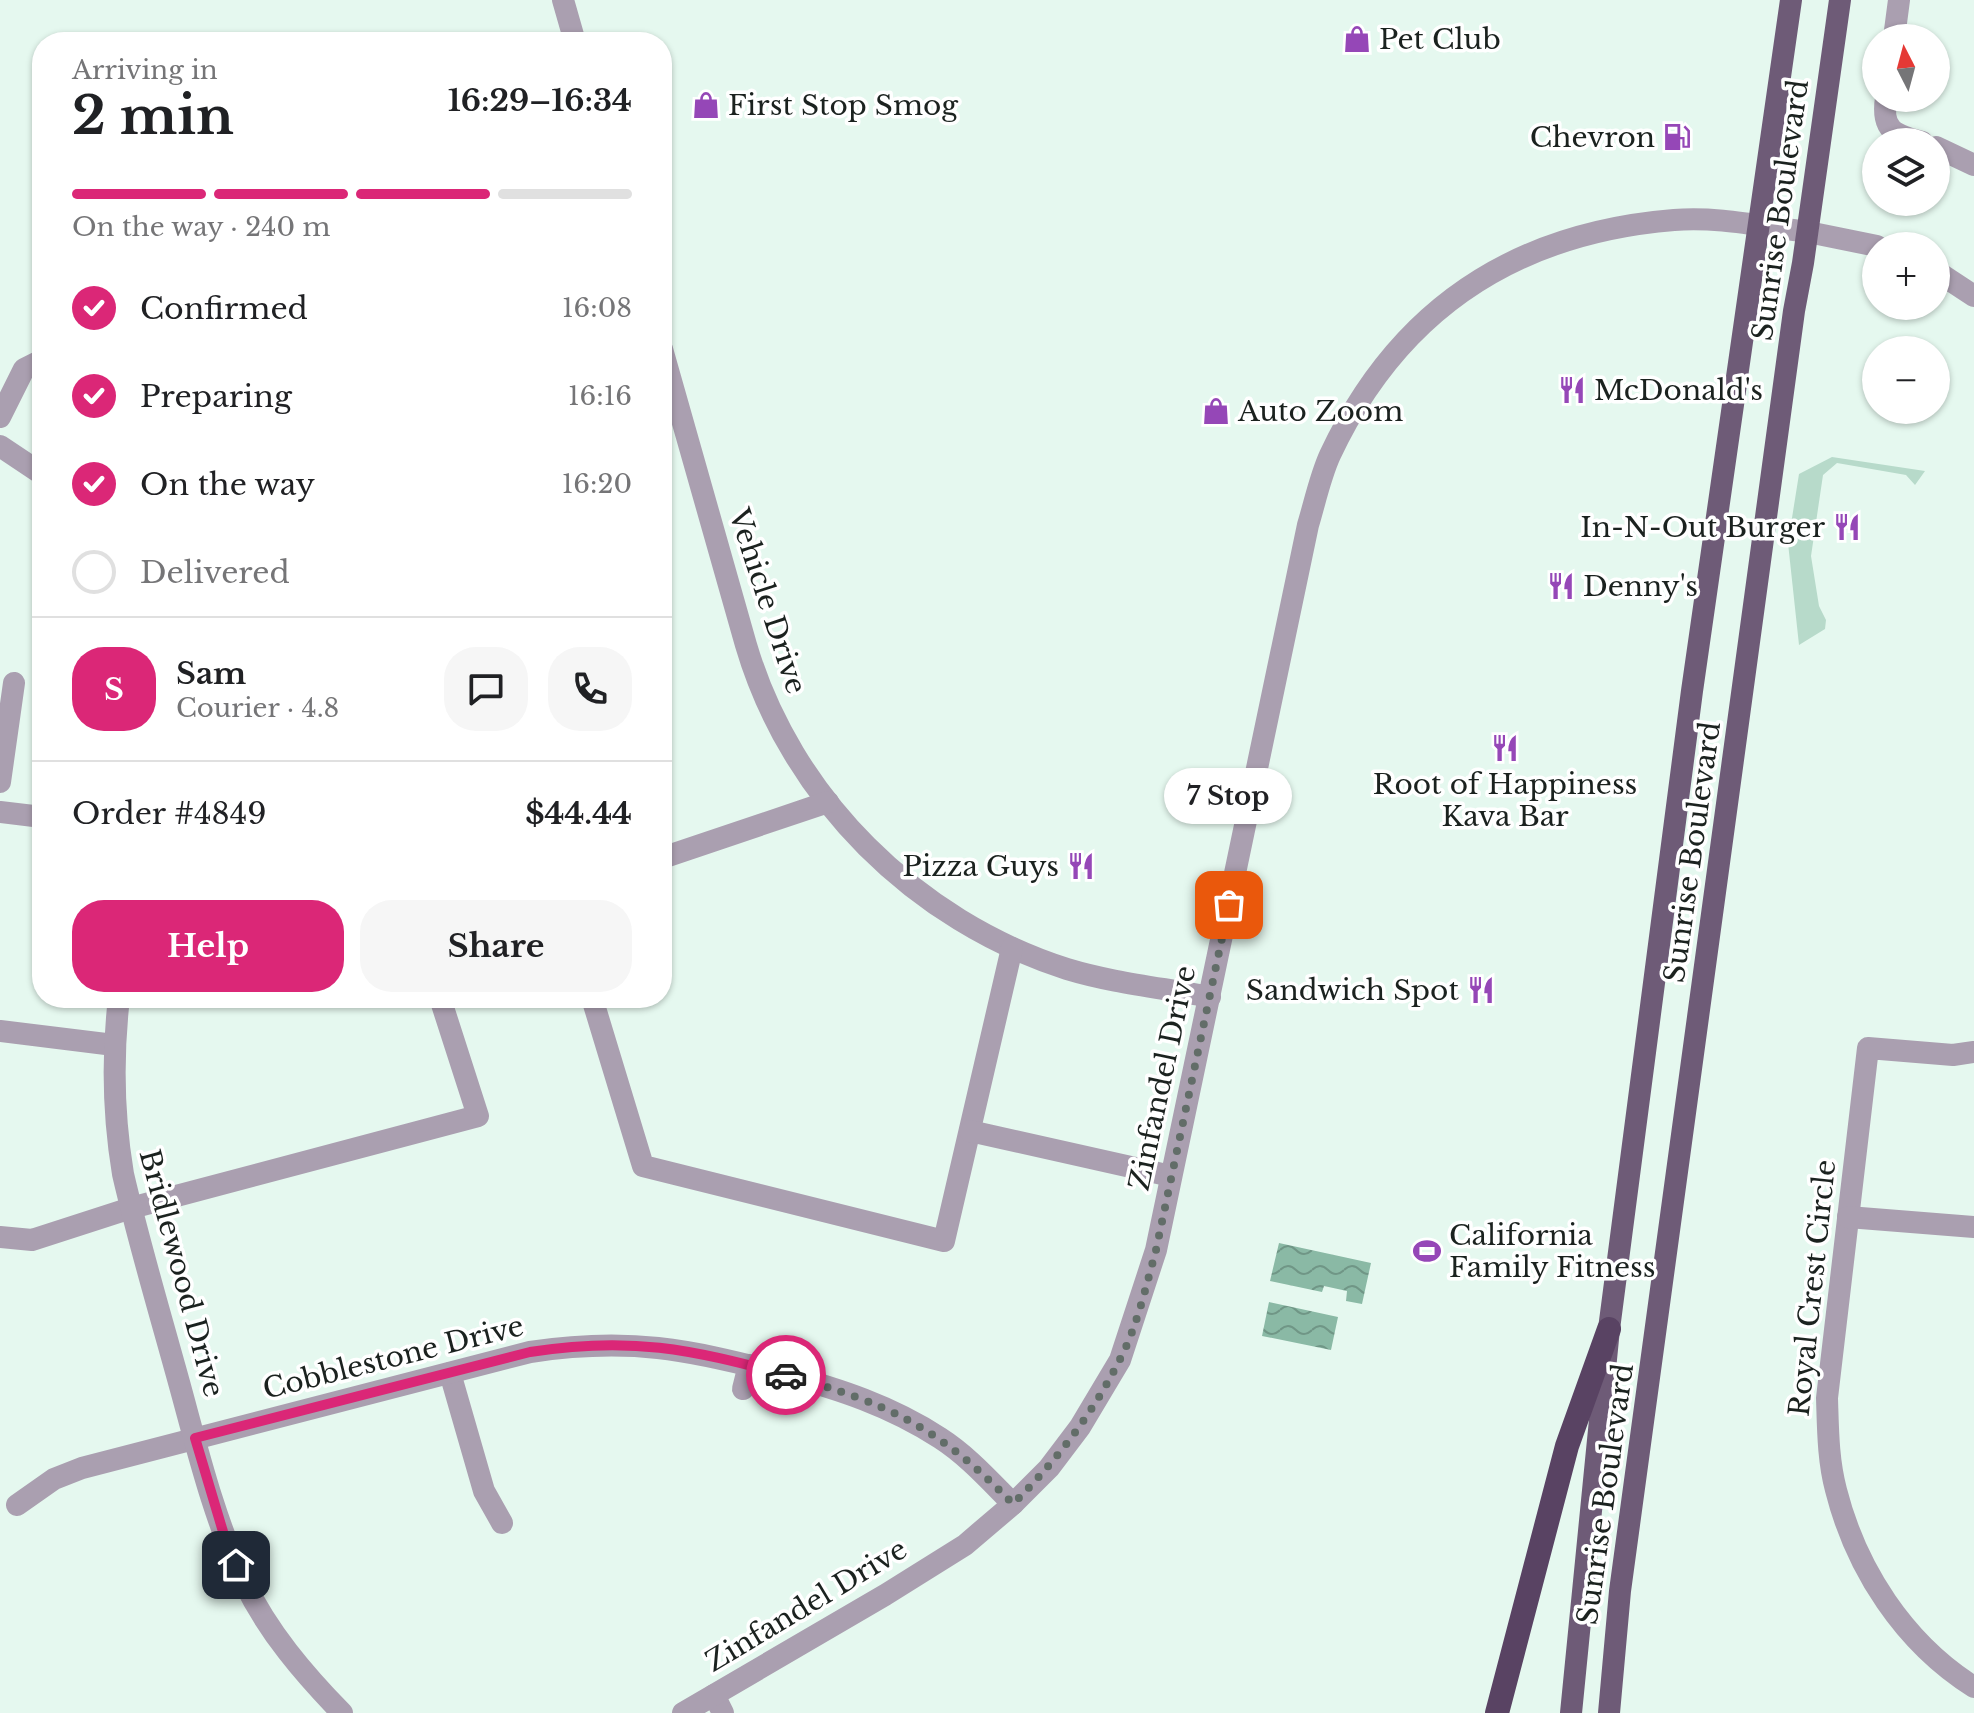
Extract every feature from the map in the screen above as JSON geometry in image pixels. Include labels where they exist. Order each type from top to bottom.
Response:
[{"type":"highway","points":[[1497,1713],[1567,1446],[1609,1329]]},
{"type":"main road","name":"Sunrise Boulevard","points":[[1571,1713],[1609,1329],[1692,691],[1791,0]]},
{"type":"main road","name":"Sunrise Boulevard","points":[[1609,1713],[1620,1591],[1794,311],[1840,0]]},
{"type":"street","points":[[563,0],[572,32]]},
{"type":"street","points":[[1896,24],[1899,0]]},
{"type":"street","points":[[1950,154],[1974,165]]},
{"type":"street","name":"Zinfandel Drive","points":[[683,1713],[718,1704],[965,1545],[1049,1468],[1080,1427],[1120,1360],[1152,1264],[1308,525],[1329,458],[1350,417],[1405,340],[1435,310],[1504,265],[1571,238],[1676,219],[1808,232],[1862,243]]},
{"type":"street","points":[[1950,280],[1974,296]]},
{"type":"street","points":[[0,417],[24,369],[32,365]]},
{"type":"street","name":"Vehicle Drive","points":[[672,384],[749,657],[761,688],[802,768],[869,849],[946,912],[1012,948],[1099,977],[1210,997]]},
{"type":"street","points":[[0,446],[32,467]]},
{"type":"street","points":[[0,782],[14,683]]},
{"type":"street","points":[[672,855],[828,802]]},
{"type":"street","points":[[0,812],[32,816]]},
{"type":"street","points":[[595,1008],[643,1166],[944,1241],[1012,948]]},
{"type":"street","name":"Bridlewood Drive","points":[[118,1008],[114,1045],[116,1134],[131,1208],[227,1545],[245,1585],[281,1644],[342,1713]]},
{"type":"street","points":[[0,1237],[32,1240],[131,1208],[478,1116],[443,1008]]},
{"type":"street","points":[[0,1031],[114,1045]]},
{"type":"street","name":"Royal Crest Circle","points":[[1974,1052],[1953,1055],[1868,1048],[1827,1398],[1829,1449],[1836,1489],[1849,1533],[1866,1569],[1894,1613],[1937,1659],[1974,1687]]},
{"type":"street","points":[[970,1131],[1171,1176]]},
{"type":"street","points":[[1848,1217],[1974,1227]]},
{"type":"street","name":"Cobblestone Drive","points":[[17,1505],[54,1479],[82,1468],[530,1352],[573,1345],[617,1343],[703,1353],[843,1391],[912,1420],[943,1440],[973,1464],[1013,1504]]},
{"type":"street","points":[[743,1389],[749,1365]]},
{"type":"street","points":[[450,1373],[484,1491],[502,1523]]},
{"type":"shaded area","points":[[1832,457],[1925,471],[1915,485],[1906,475],[1837,463],[1823,475],[1811,556],[1819,606],[1826,620],[1825,629],[1799,645],[1788,543],[1799,474]]},
{"type":"water","points":[[1279,1243],[1371,1263],[1362,1304],[1346,1301],[1347,1291],[1324,1286],[1322,1292],[1270,1281]]},
{"type":"water","points":[[1269,1302],[1338,1317],[1331,1350],[1262,1336]]},
{"type":"way so far","points":[[786,1375],[843,1391],[912,1420],[973,1464],[1013,1504],[1049,1468],[1080,1427],[1120,1360],[1144,1291],[1156,1250],[1229,905]]},
{"type":"place","name":"Pet Club","points":[[1357,39]]},
{"type":"place","name":"First Stop Smog","points":[[706,105]]},
{"type":"place","name":"Chevron","points":[[1677,137]]},
{"type":"place","name":"McDonald's","points":[[1572,390]]},
{"type":"place","name":"Auto Zoom","points":[[1216,411]]},
{"type":"place","name":"In-N-Out Burger","points":[[1847,527]]},
{"type":"place","name":"Denny's","points":[[1561,586]]},
{"type":"place","name":"Root of Happiness Kava Bar","points":[[1505,748]]},
{"type":"place","name":"Pizza Guys","points":[[1081,866]]},
{"type":"place","name":"7 Stop","points":[[1229,905]]},
{"type":"place","name":"Sandwich Spot","points":[[1481,990]]},
{"type":"place","name":"California Family Fitness","points":[[1427,1251]]},
{"type":"route","points":[[236,1565],[227,1545],[195,1438],[530,1352],[573,1345],[617,1343],[660,1346],[703,1353],[786,1375]]}]
